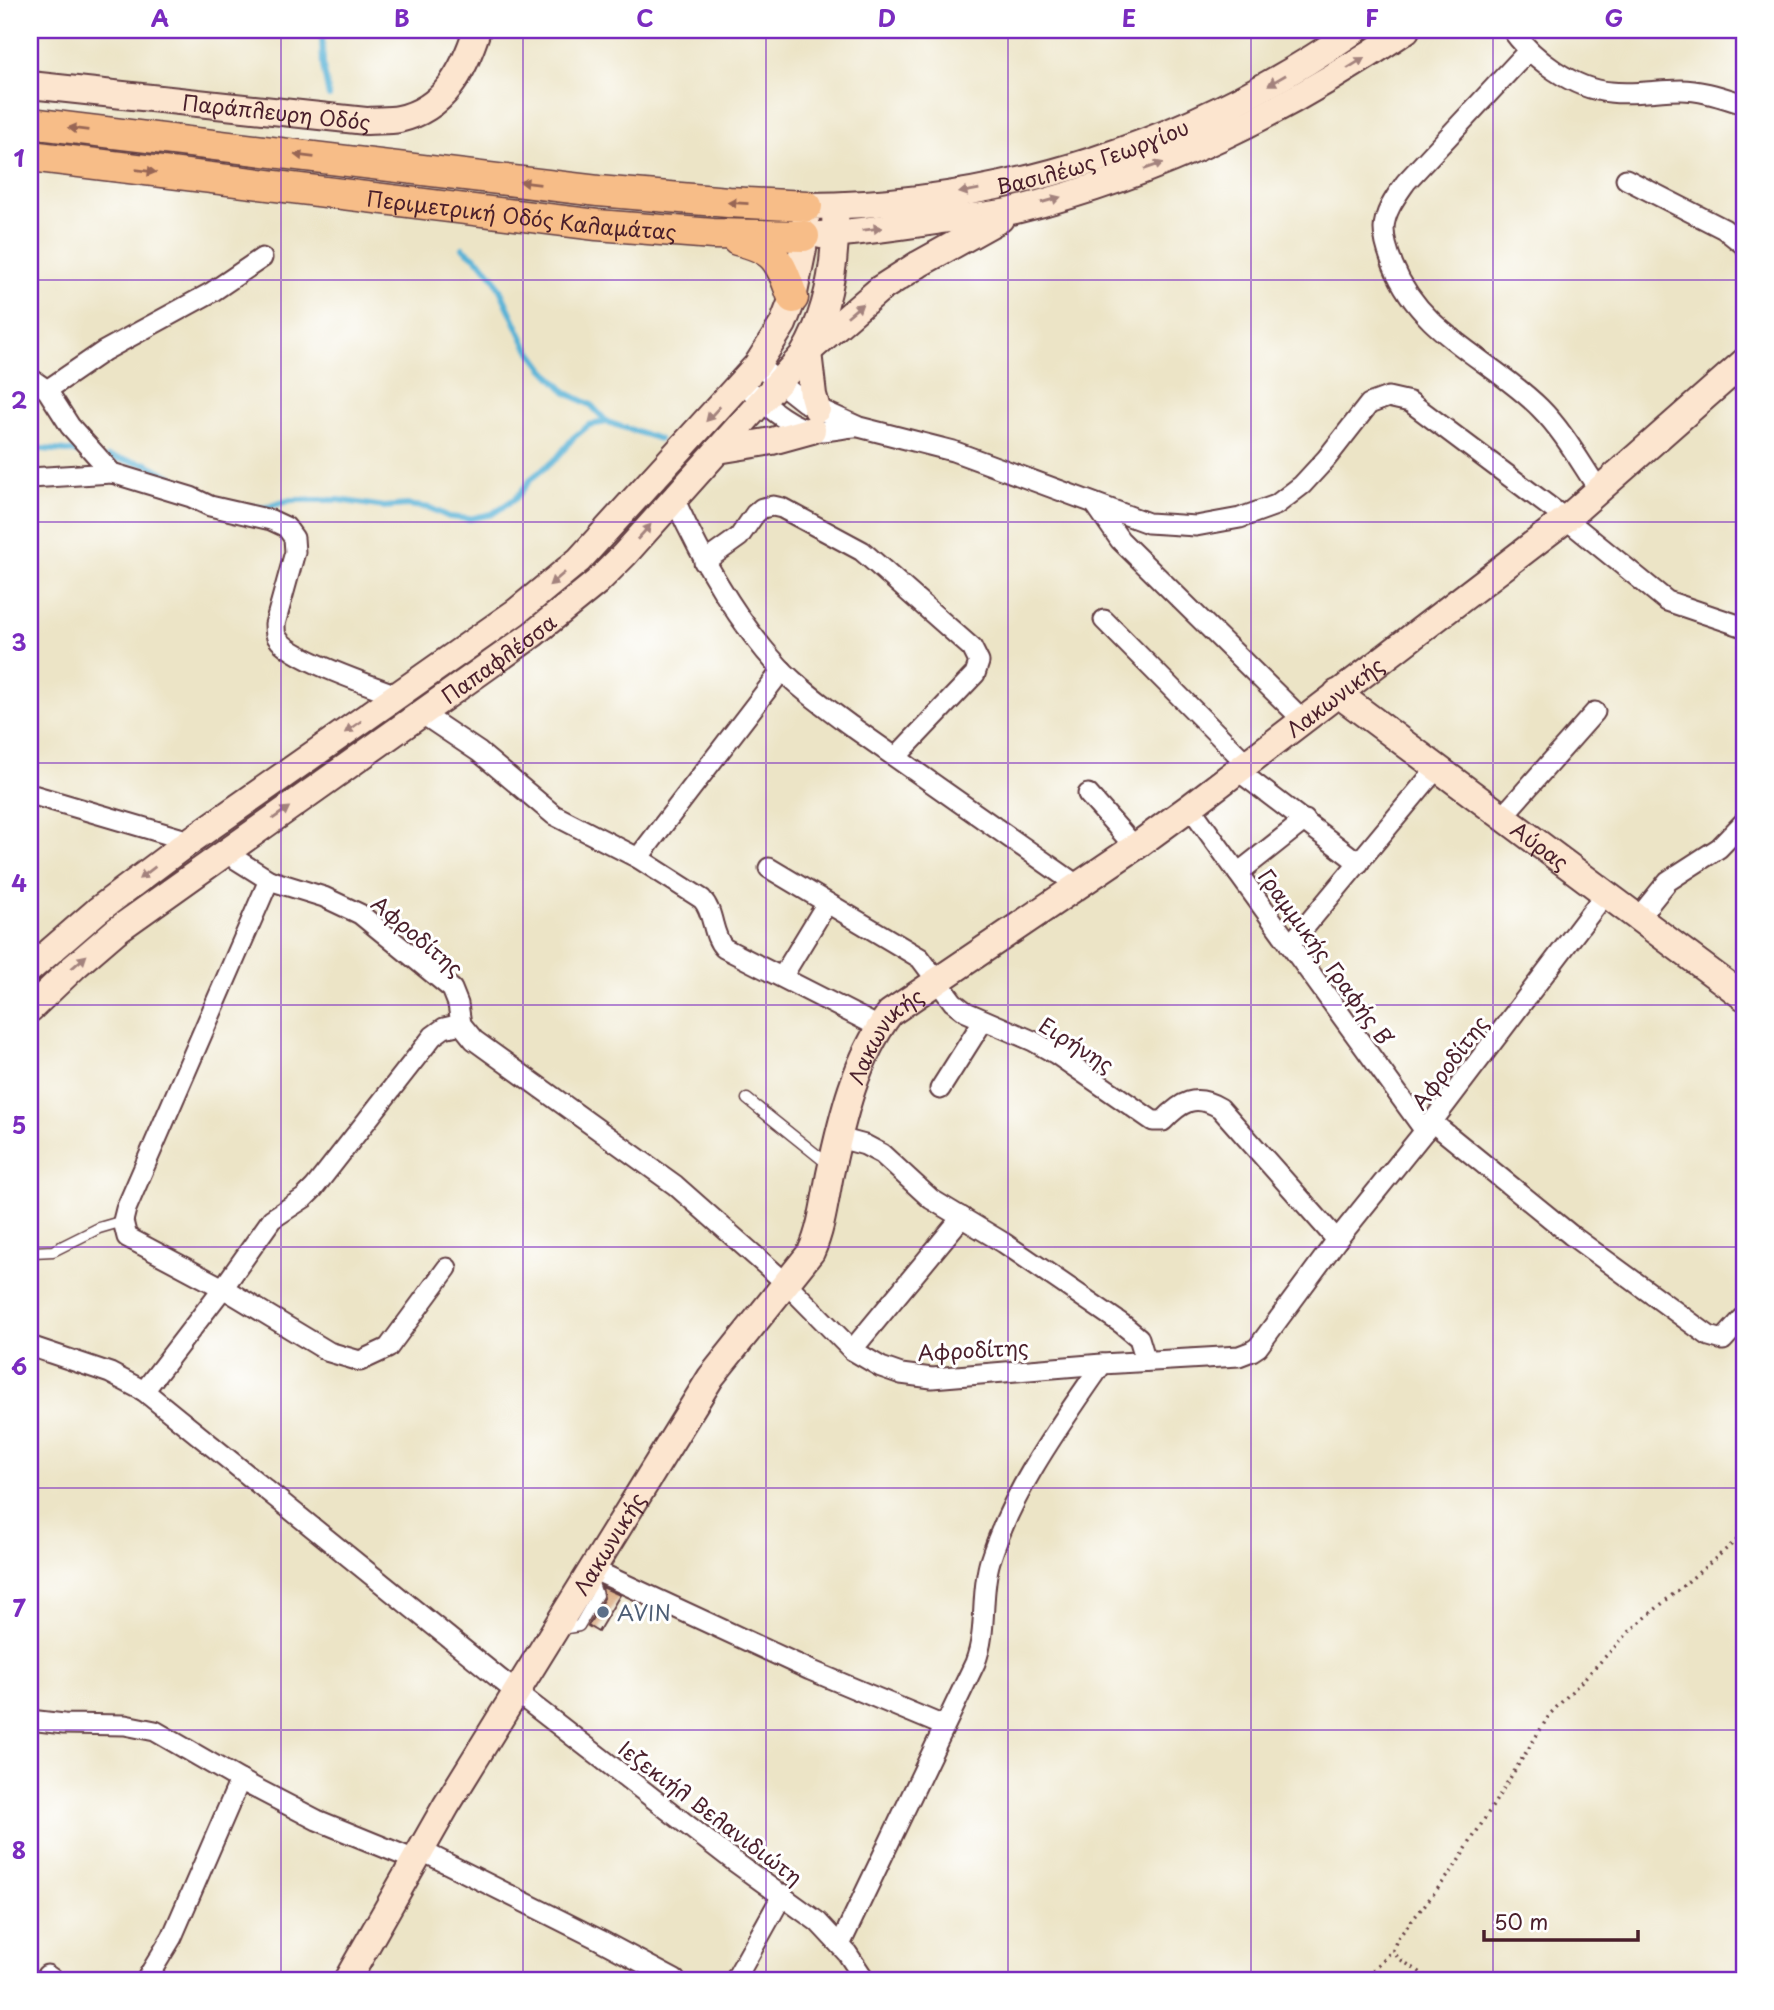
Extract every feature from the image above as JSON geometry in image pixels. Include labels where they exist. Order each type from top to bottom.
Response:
[{"type":"main road","name":"Παράπλευρη Οδός","points":[[30,85],[366,121],[397,120],[420,113],[440,98],[467,61],[477,30]]},
{"type":"main road","name":"Βασιλέως Γεωργίου","points":[[821,206],[910,202],[1007,185],[1084,165],[1198,121],[1286,74],[1355,30]]},
{"type":"main road","name":"Βασιλέως Γεωργίου","points":[[1013,211],[1089,189],[1207,145],[1293,101],[1406,30]]},
{"type":"main road","name":"Περιμετρική Οδός Καλαμάτας","points":[[30,123],[584,190],[729,202],[821,206]]},
{"type":"main road","name":"Περιμετρική Οδός Καλαμάτας","points":[[30,156],[597,225],[713,234],[836,234],[1013,211]]},
{"type":"main road","name":"Παπαφλέσσα","points":[[30,969],[98,910],[190,841],[516,612],[579,560],[759,383],[805,353],[825,309],[836,234],[821,206]]},
{"type":"main road","name":"Παπαφλέσσα","points":[[30,1009],[117,930],[533,634],[587,590],[624,555],[718,450],[759,383],[793,298],[804,236],[821,206]]},
{"type":"main road","points":[[718,450],[772,441],[814,420],[813,395],[805,353],[880,289],[1013,211]]},
{"type":"main road","points":[[713,234],[752,243],[769,251],[784,273],[793,298]]},
{"type":"main road","name":"Λακωνικής","points":[[347,1980],[417,1855],[711,1377],[806,1260],[815,1244],[839,1138],[859,1069],[879,1027],[895,1008],[1190,807],[1566,519],[1744,362]]},
{"type":"main road","name":"Αύρας","points":[[1337,693],[1605,894],[1739,988]]},
{"type":"street","points":[[1512,30],[1529,50],[1557,72],[1608,92],[1683,90],[1744,104]]},
{"type":"street","points":[[1529,50],[1406,182],[1392,203],[1384,228],[1389,255],[1402,288],[1424,315],[1462,349],[1520,390],[1539,407],[1556,425],[1599,490]]},
{"type":"street","points":[[1626,179],[1724,229],[1744,245]]},
{"type":"street","points":[[47,390],[104,351],[212,292],[262,258]]},
{"type":"street","points":[[30,378],[47,390],[70,426],[112,473]]},
{"type":"street","points":[[759,383],[814,420],[859,427],[953,451],[1148,523],[1196,526],[1240,518],[1276,505],[1303,485],[1369,404],[1388,397],[1410,402],[1566,519],[1667,601],[1744,627]]},
{"type":"street","points":[[30,478],[112,473],[210,506],[271,520],[286,527],[294,538],[295,552],[275,624],[275,634],[284,645],[303,658],[397,695]]},
{"type":"street","points":[[674,498],[704,562],[742,619],[782,670],[820,703],[1077,885]]},
{"type":"street","points":[[1095,504],[1120,540],[1303,720]]},
{"type":"street","points":[[704,562],[739,537],[762,508],[782,508],[862,551],[972,648],[979,662],[975,674],[896,757]]},
{"type":"street","points":[[1104,620],[1241,766],[1359,863]]},
{"type":"street","points":[[638,858],[782,670]]},
{"type":"street","points":[[1502,817],[1595,712]]},
{"type":"street","points":[[421,713],[479,752],[554,815],[638,858],[704,901],[717,938],[724,948],[879,1027]]},
{"type":"street","points":[[1290,945],[1437,768]]},
{"type":"street","points":[[30,794],[190,841]]},
{"type":"street","points":[[1088,794],[1135,847]]},
{"type":"street","name":"Γραμμικής Γραφής Β΄","points":[[1190,807],[1290,945],[1428,1127],[1709,1336],[1723,1340],[1744,1317]]},
{"type":"street","points":[[1238,873],[1305,820]]},
{"type":"street","points":[[1638,918],[1668,881],[1719,848],[1744,822]]},
{"type":"street","name":"Αφροδίτης","points":[[226,853],[270,880],[324,897],[360,914],[452,989],[461,1024],[474,1040],[675,1185],[787,1284],[852,1350],[869,1362],[893,1371],[932,1378],[1146,1360],[1229,1357],[1252,1351],[1428,1127],[1605,894]]},
{"type":"street","name":"Ειρήνης","points":[[769,868],[920,958],[957,1005],[983,1021],[1056,1054],[1157,1123],[1185,1102],[1215,1105],[1338,1240]]},
{"type":"street","points":[[270,880],[128,1205],[124,1221],[125,1233],[130,1240],[223,1288],[329,1352],[360,1361],[388,1348],[447,1268]]},
{"type":"street","points":[[782,977],[827,903]]},
{"type":"street","points":[[940,1089],[983,1021]]},
{"type":"street","points":[[144,1391],[272,1219],[304,1198],[314,1188],[433,1036],[444,1027],[461,1024]]},
{"type":"street","points":[[839,1138],[864,1145],[882,1154],[931,1199],[1029,1260],[1132,1332],[1139,1338],[1146,1360]]},
{"type":"street","points":[[852,1350],[962,1217]]},
{"type":"street","name":"Ιεζεκιήλ Βελανιδιώτη","points":[[30,1346],[110,1373],[144,1391],[516,1692],[818,1922],[840,1945],[865,1980]]},
{"type":"street","points":[[840,1945],[977,1657],[988,1571],[997,1542],[1051,1439],[1102,1364]]},
{"type":"street","points":[[591,1571],[944,1727]]},
{"type":"street","points":[[30,1720],[147,1728],[317,1820],[417,1855],[600,1940],[675,1980]]},
{"type":"street","points":[[146,1980],[172,1937],[240,1780]]},
{"type":"street","points":[[735,1980],[783,1894]]},
{"type":"lane","points":[[747,1099],[832,1166]]},
{"type":"lane","points":[[33,1252],[53,1251],[99,1228],[124,1221]]},
{"type":"path","points":[[1363,1980],[1394,1950],[1397,1939],[1452,1871],[1550,1714],[1631,1630],[1744,1534]]},
{"type":"path","points":[[1394,1950],[1398,1958],[1432,1980]]},
{"type":"building","points":[[602,1587],[620,1595],[598,1632],[588,1626],[604,1598]]},
{"type":"waterway","points":[[322,30],[323,66],[329,96]]},
{"type":"waterway","points":[[463,248],[481,262],[495,279],[526,345],[567,393],[591,405],[607,422],[659,439]]},
{"type":"waterway","points":[[251,507],[264,508],[291,500],[339,500],[384,507],[407,505],[430,508],[449,517],[469,519],[492,514],[516,498],[532,478],[557,458],[573,438],[589,425],[607,422]]},
{"type":"waterway","points":[[30,448],[79,452]]},
{"type":"waterway","points":[[108,457],[147,464],[198,491]]},
{"type":"place","name":"AVIN","points":[[603,1612]]}]
